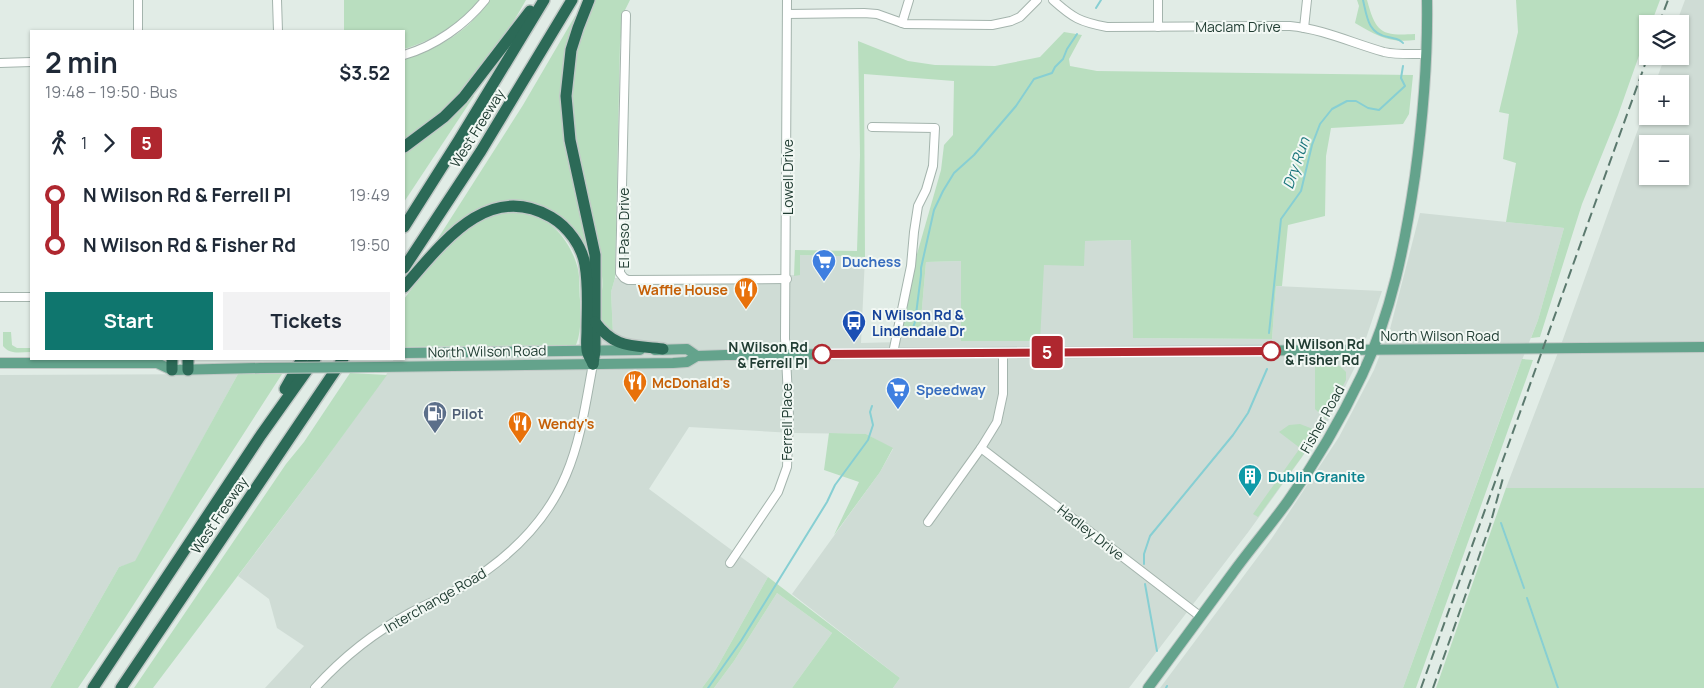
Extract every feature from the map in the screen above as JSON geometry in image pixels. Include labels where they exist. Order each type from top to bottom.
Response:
[{"type":"highway","points":[[405,146],[444,117],[463,98],[539,0]]},
{"type":"highway","name":"West Freeway","points":[[405,225],[544,0]]},
{"type":"highway","name":"West Freeway","points":[[405,266],[481,151],[572,0]]},
{"type":"highway","points":[[589,0],[571,50],[566,96],[570,140],[595,255],[595,322],[591,351]]},
{"type":"highway","points":[[405,286],[452,233],[483,212],[505,207],[532,210],[545,214],[565,228],[573,237],[583,256],[587,283],[592,364]]},
{"type":"highway","points":[[595,322],[602,332],[613,341],[632,346],[663,350]]},
{"type":"highway","points":[[261,435],[301,360]]},
{"type":"highway","name":"West Freeway","points":[[93,688],[261,435],[313,360]]},
{"type":"highway","name":"West Freeway","points":[[120,688],[342,360]]},
{"type":"highway","points":[[319,395],[346,360]]},
{"type":"main road","name":"Fisher Road","points":[[1148,688],[1288,502],[1312,466],[1362,375],[1373,349],[1390,301],[1410,211],[1422,117],[1427,54],[1427,0]]},
{"type":"main road","name":"North Wilson Road","points":[[0,363],[161,361],[172,364],[261,368],[377,367],[687,362],[697,356],[893,353],[1704,347]]},
{"type":"main road","name":"North Wilson Road","points":[[405,353],[687,349],[697,356]]},
{"type":"street","points":[[138,0],[138,30]]},
{"type":"street","points":[[277,0],[278,30]]},
{"type":"street","points":[[405,54],[429,45],[446,35],[477,10],[485,0]]},
{"type":"street","name":"Lowell Drive","points":[[786,355],[787,0]]},
{"type":"street","points":[[902,23],[910,0]]},
{"type":"street","points":[[787,14],[877,14],[902,23],[924,25],[1002,24],[1020,17],[1037,0]]},
{"type":"street","name":"Maclam Drive","points":[[1053,0],[1066,12],[1085,23],[1107,27],[1252,26],[1304,28],[1338,36],[1386,52],[1427,54]]},
{"type":"street","points":[[1158,0],[1158,27]]},
{"type":"street","points":[[1304,28],[1307,0]]},
{"type":"street","name":"El Paso Drive","points":[[626,16],[620,273],[628,280],[786,279]]},
{"type":"street","points":[[0,62],[30,62]]},
{"type":"street","points":[[872,127],[935,128],[933,166],[926,190],[918,206],[911,266],[893,353]]},
{"type":"street","points":[[0,297],[30,297]]},
{"type":"street","points":[[928,522],[994,428],[1003,394],[1003,353]]},
{"type":"street","name":"Ferrell Place","points":[[730,563],[778,492],[785,474],[788,457],[786,355]]},
{"type":"street","name":"Interchange Road","points":[[315,688],[354,650],[379,632],[409,613],[456,590],[479,576],[523,540],[546,510],[565,476],[578,439],[592,364]]},
{"type":"street","name":"Hadley Drive","points":[[981,448],[1201,617]]},
{"type":"shaded area","points":[[1685,0],[1704,0],[1704,488],[1506,488],[1562,342],[1640,125],[1689,125],[1689,75],[1658,75],[1662,65],[1689,65],[1689,15],[1679,15]]},
{"type":"shaded area","points":[[1420,213],[1564,228],[1538,320],[1516,375],[1403,688],[1160,688],[1272,538],[1339,437],[1374,370],[1390,329]]},
{"type":"shaded area","points":[[1132,240],[1133,338],[1272,339],[1276,286],[1382,291],[1359,359],[1328,421],[1249,531],[1129,688],[893,688],[900,678],[792,594],[880,472],[893,449],[866,434],[793,433],[689,427],[649,489],[768,577],[716,669],[702,688],[265,688],[304,646],[277,628],[269,599],[238,576],[320,467],[386,375],[394,360],[405,360],[405,347],[576,345],[613,335],[611,292],[615,278],[800,275],[800,255],[865,257],[861,343],[900,342],[902,329],[920,331],[926,262],[962,261],[961,341],[1044,265],[1085,241]]},
{"type":"shaded area","points":[[238,374],[135,562],[119,567],[50,688],[0,688],[0,375]]},
{"type":"shaded area","points":[[777,593],[832,633],[792,688],[714,688],[734,661]]},
{"type":"green space","points":[[344,0],[479,0],[455,24],[415,46],[405,49],[405,30],[344,30]]},
{"type":"green space","points":[[490,0],[526,0],[500,43],[470,84],[442,113],[405,140],[405,58],[430,49],[453,37],[463,30]]},
{"type":"green space","points":[[595,0],[630,0],[625,10],[620,43],[615,278],[611,292],[613,335],[606,327],[600,313],[602,276],[594,223],[576,140],[571,98],[576,54],[582,32]]},
{"type":"green space","points":[[1357,0],[1367,0],[1377,26],[1382,30],[1394,34],[1415,34],[1415,40],[1406,41],[1384,38],[1355,23],[1359,6]]},
{"type":"green space","points":[[1516,0],[1660,0],[1654,15],[1639,15],[1639,56],[1618,115],[1582,204],[1540,337],[1531,338],[1538,320],[1564,228],[1506,222],[1516,163],[1503,159],[1509,114],[1499,112],[1518,32]]},
{"type":"green space","points":[[575,16],[577,16],[564,78],[590,257],[587,257],[549,210],[526,203],[499,203],[487,206],[455,225],[435,243],[523,105]]},
{"type":"green space","points":[[1064,32],[1082,35],[1069,59],[1070,66],[1097,71],[1413,75],[1409,114],[1403,124],[1331,128],[1326,156],[1325,216],[1288,225],[1282,286],[1276,286],[1272,339],[1133,338],[1131,240],[1085,241],[1084,266],[1044,265],[1040,341],[961,341],[961,261],[926,262],[920,331],[902,329],[917,254],[941,170],[944,145],[953,135],[954,81],[864,74],[865,257],[800,255],[800,275],[794,276],[795,250],[857,251],[860,155],[858,41],[908,61],[935,65],[995,66],[1040,57]]},
{"type":"green space","points":[[471,95],[474,96],[405,200],[405,150]]},
{"type":"green space","points":[[507,212],[524,213],[539,217],[555,228],[567,243],[578,269],[580,323],[576,345],[405,347],[405,298],[454,238],[476,222],[489,216]]},
{"type":"green space","points":[[3,332],[11,332],[12,345],[17,348],[30,348],[30,352],[9,351],[3,346]]},
{"type":"green space","points":[[1522,359],[1533,360],[1416,688],[1403,688]]},
{"type":"green space","points":[[1315,363],[1335,364],[1346,372],[1346,380],[1326,419],[1315,409]]},
{"type":"green space","points":[[350,373],[387,375],[153,688],[134,688],[286,464],[304,442]]},
{"type":"green space","points":[[238,374],[282,374],[78,688],[50,688],[119,567],[135,561]]},
{"type":"green space","points":[[1300,424],[1318,431],[1317,434],[1258,517],[1253,514],[1300,448],[1279,432],[1289,425]]},
{"type":"green space","points":[[829,433],[866,434],[893,448],[880,472],[834,535],[859,482],[824,470]]},
{"type":"green space","points":[[1506,488],[1704,488],[1704,688],[1436,688]]},
{"type":"green space","points":[[768,577],[900,678],[893,688],[792,688],[832,633],[777,593],[734,661],[714,688],[702,688],[716,669]]},
{"type":"waterway","points":[[1096,8],[1101,0]]},
{"type":"waterway","name":"Dry Run","points":[[1363,0],[1367,18],[1372,28],[1381,35],[1398,39],[1403,43]]},
{"type":"waterway","points":[[911,333],[915,322],[921,268],[934,210],[943,191],[954,173],[974,155],[1016,106],[1034,79],[1052,73],[1063,59],[1077,34]]},
{"type":"waterway","name":"Dry Run","points":[[1269,333],[1281,219],[1301,191],[1312,145],[1320,124],[1332,109],[1347,101],[1356,101],[1368,108],[1379,110],[1405,86],[1401,78],[1403,66]]},
{"type":"waterway","name":"Dry Run","points":[[1144,564],[1144,554],[1150,536],[1233,435],[1248,413],[1267,369]]},
{"type":"waterway","points":[[708,688],[741,641],[827,502],[835,485],[868,440],[873,425],[870,412],[872,406]]},
{"type":"waterway","points":[[1501,523],[1524,588]]},
{"type":"waterway","name":"Dry Run","points":[[1145,584],[1157,651]]},
{"type":"waterway","points":[[1527,598],[1558,688]]},
{"type":"railway","points":[[1662,15],[1668,0]]},
{"type":"railway","points":[[1421,688],[1645,65]]},
{"type":"railway","points":[[1433,688],[1490,525],[1503,478]]},
{"type":"bus line","name":"5","points":[[822,354],[1271,351]]},
{"type":"place","name":"Duchess","points":[[824,282]]},
{"type":"place","name":"Waffle House","points":[[746,310]]},
{"type":"place","name":"N Wilson Rd & Lindendale Dr","points":[[854,343]]},
{"type":"place","name":"N Wilson Rd & Fisher Rd","points":[[1271,351]]},
{"type":"place","name":"N Wilson Rd & Ferrell Pl","points":[[822,354]]},
{"type":"place","name":"McDonald's","points":[[635,403]]},
{"type":"place","name":"Speedway","points":[[898,410]]},
{"type":"place","name":"Pilot","points":[[435,434]]},
{"type":"place","name":"Wendy's","points":[[520,444]]},
{"type":"place","name":"Dublin Granite","points":[[1250,497]]}]
